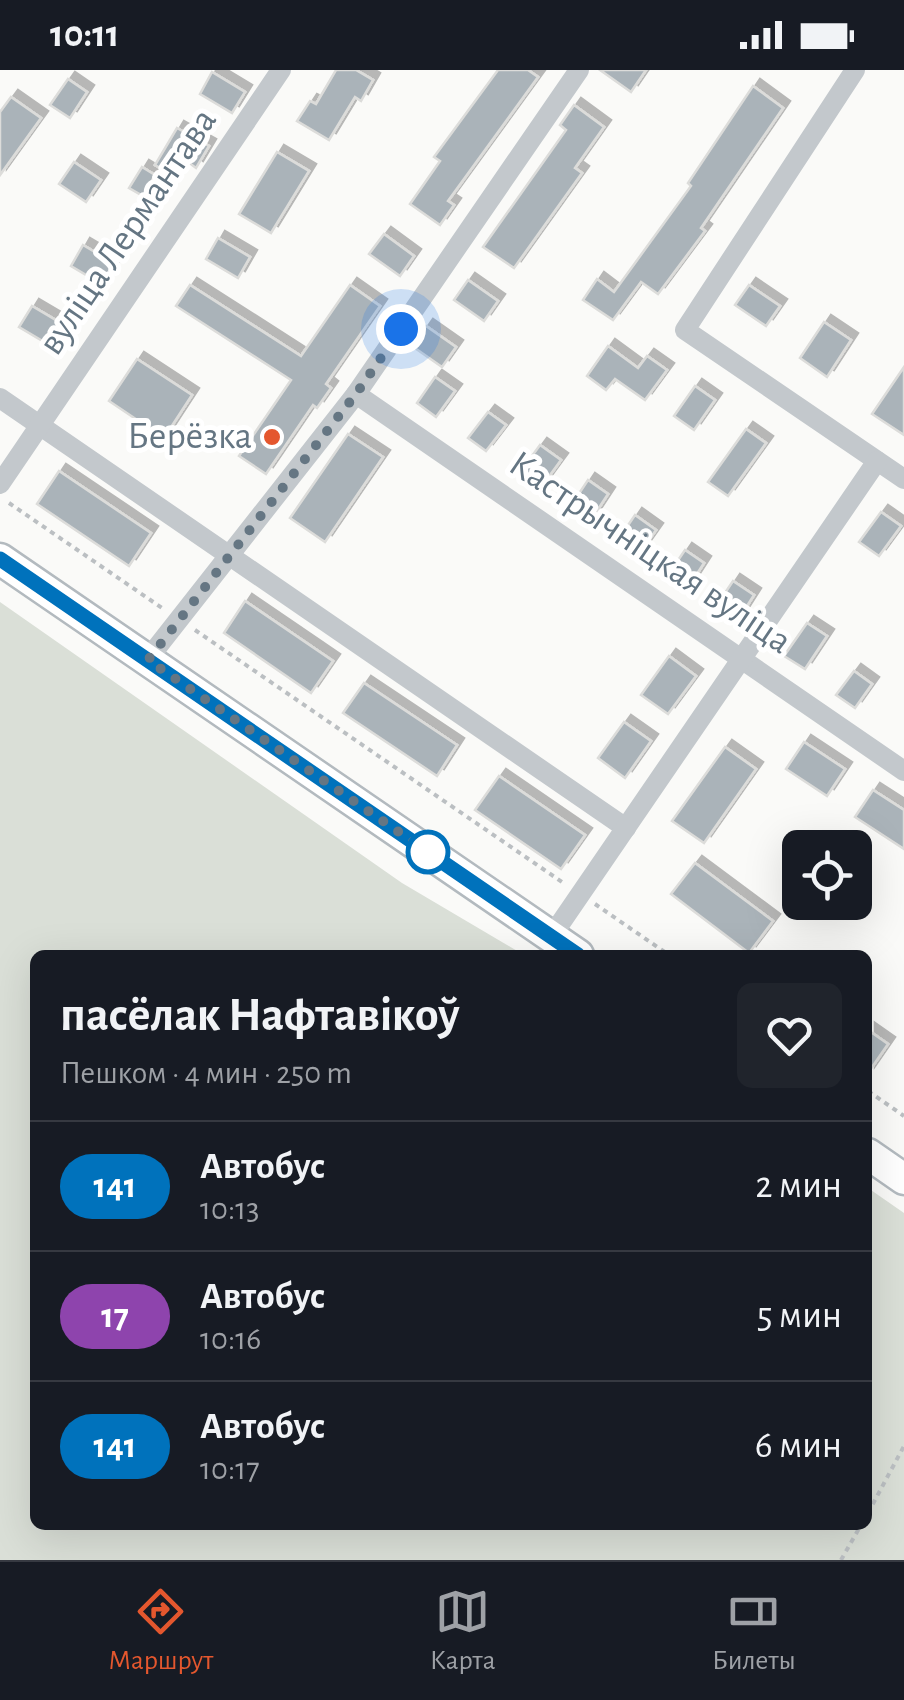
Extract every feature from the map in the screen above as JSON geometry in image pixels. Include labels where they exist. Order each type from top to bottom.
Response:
[{"type":"main road","points":[[0,559],[570,950]]},
{"type":"main road","points":[[872,1157],[904,1179]]},
{"type":"street","name":"вуліца Лермантава","points":[[0,484],[280,70]]},
{"type":"street","points":[[148,660],[356,394],[578,70]]},
{"type":"street","points":[[854,70],[684,330],[904,479]]},
{"type":"street","name":"Кастрычніцкая вуліца","points":[[356,394],[904,771]]},
{"type":"street","points":[[0,398],[626,828]]},
{"type":"street","points":[[551,937],[877,460]]},
{"type":"path","points":[[0,496],[663,950]]},
{"type":"path","points":[[872,1093],[904,1116]]},
{"type":"path","points":[[872,1505],[904,1446]]},
{"type":"path","points":[[842,1560],[858,1530]]},
{"type":"shaded area","points":[[0,602],[402,883],[516,950],[30,950],[30,1530],[872,1530],[872,1191],[904,1213],[904,1560],[0,1560]]},
{"type":"building","points":[[336,70],[356,70],[373,80],[361,101],[355,97],[329,140],[297,121],[310,101],[316,104]]},
{"type":"building","points":[[498,70],[528,70],[538,77],[448,201],[454,205],[440,225],[410,204],[440,161],[434,157]]},
{"type":"building","points":[[600,70],[646,70],[631,92]]},
{"type":"building","points":[[212,72],[245,92],[232,113],[200,94]]},
{"type":"building","points":[[68,79],[87,92],[70,118],[50,105]]},
{"type":"building","points":[[753,86],[783,108],[701,228],[705,231],[658,294],[641,282],[613,320],[583,300],[597,279],[614,292],[691,186],[688,183]]},
{"type":"building","points":[[11,97],[41,118],[0,175],[0,112]]},
{"type":"building","points":[[574,105],[604,127],[575,168],[582,173],[514,268],[483,247],[566,130],[560,125]]},
{"type":"building","points":[[177,128],[209,146],[196,168],[188,162],[178,178],[155,165]]},
{"type":"building","points":[[277,152],[309,171],[271,233],[239,214]]},
{"type":"building","points":[[74,162],[101,180],[86,202],[59,184]]},
{"type":"building","points":[[142,167],[155,175],[143,196],[129,188]]},
{"type":"building","points":[[384,234],[414,256],[400,276],[369,254]]},
{"type":"building","points":[[218,238],[250,257],[238,278],[206,259]]},
{"type":"building","points":[[83,245],[115,264],[103,285],[71,266]]},
{"type":"building","points":[[468,280],[498,301],[484,321],[454,300]]},
{"type":"building","points":[[190,285],[301,356],[350,285],[380,306],[326,384],[331,388],[317,408],[313,405],[266,474],[239,456],[291,380],[176,306]]},
{"type":"building","points":[[749,285],[780,306],[766,326],[735,305]]},
{"type":"building","points":[[32,306],[64,325],[51,346],[19,327]]},
{"type":"building","points":[[824,322],[851,340],[827,377],[800,358]]},
{"type":"building","points":[[426,326],[456,347],[442,367],[412,346]]},
{"type":"building","points":[[608,346],[638,368],[647,356],[667,370],[645,400],[615,379],[606,390],[587,376]]},
{"type":"building","points":[[137,359],[192,395],[164,438],[109,401]]},
{"type":"building","points":[[904,367],[904,435],[872,414]]},
{"type":"building","points":[[435,377],[455,391],[436,417],[417,403]]},
{"type":"building","points":[[695,386],[715,400],[694,430],[674,416]]},
{"type":"building","points":[[488,412],[506,425],[486,451],[468,438]]},
{"type":"building","points":[[746,429],[766,443],[728,496],[708,482]]},
{"type":"building","points":[[348,434],[383,457],[325,542],[290,518]]},
{"type":"building","points":[[540,445],[561,460],[542,486],[521,471]]},
{"type":"building","points":[[59,471],[151,533],[129,566],[37,504]]},
{"type":"building","points":[[588,480],[608,494],[589,523],[568,510]]},
{"type":"building","points":[[881,512],[901,526],[879,556],[859,542]]},
{"type":"building","points":[[635,515],[656,530],[637,557],[616,543]]},
{"type":"building","points":[[685,550],[704,563],[686,591],[666,578]]},
{"type":"building","points":[[733,581],[754,595],[735,625],[713,611]]},
{"type":"building","points":[[245,601],[333,661],[311,693],[224,633]]},
{"type":"building","points":[[807,623],[827,636],[805,669],[784,656]]},
{"type":"building","points":[[669,656],[696,676],[668,714],[641,695]]},
{"type":"building","points":[[854,671],[872,684],[855,708],[836,695]]},
{"type":"building","points":[[364,683],[457,745],[437,776],[343,713]]},
{"type":"building","points":[[624,722],[651,741],[625,778],[598,758]]},
{"type":"building","points":[[804,742],[845,769],[827,796],[786,769]]},
{"type":"building","points":[[725,747],[756,769],[704,843],[672,821]]},
{"type":"building","points":[[499,776],[585,835],[561,869],[475,810]]},
{"type":"building","points":[[873,790],[904,810],[904,849],[855,817]]},
{"type":"building","points":[[695,863],[773,921],[751,950],[745,950],[671,894]]},
{"type":"building","points":[[872,1033],[888,1044],[872,1067]]},
{"type":"bus line","name":"141","points":[[0,559],[571,950]]},
{"type":"place","name":"Берёзка","points":[[272,437]]},
{"type":"route","points":[[401,329],[356,394],[148,660],[428,852]]}]
